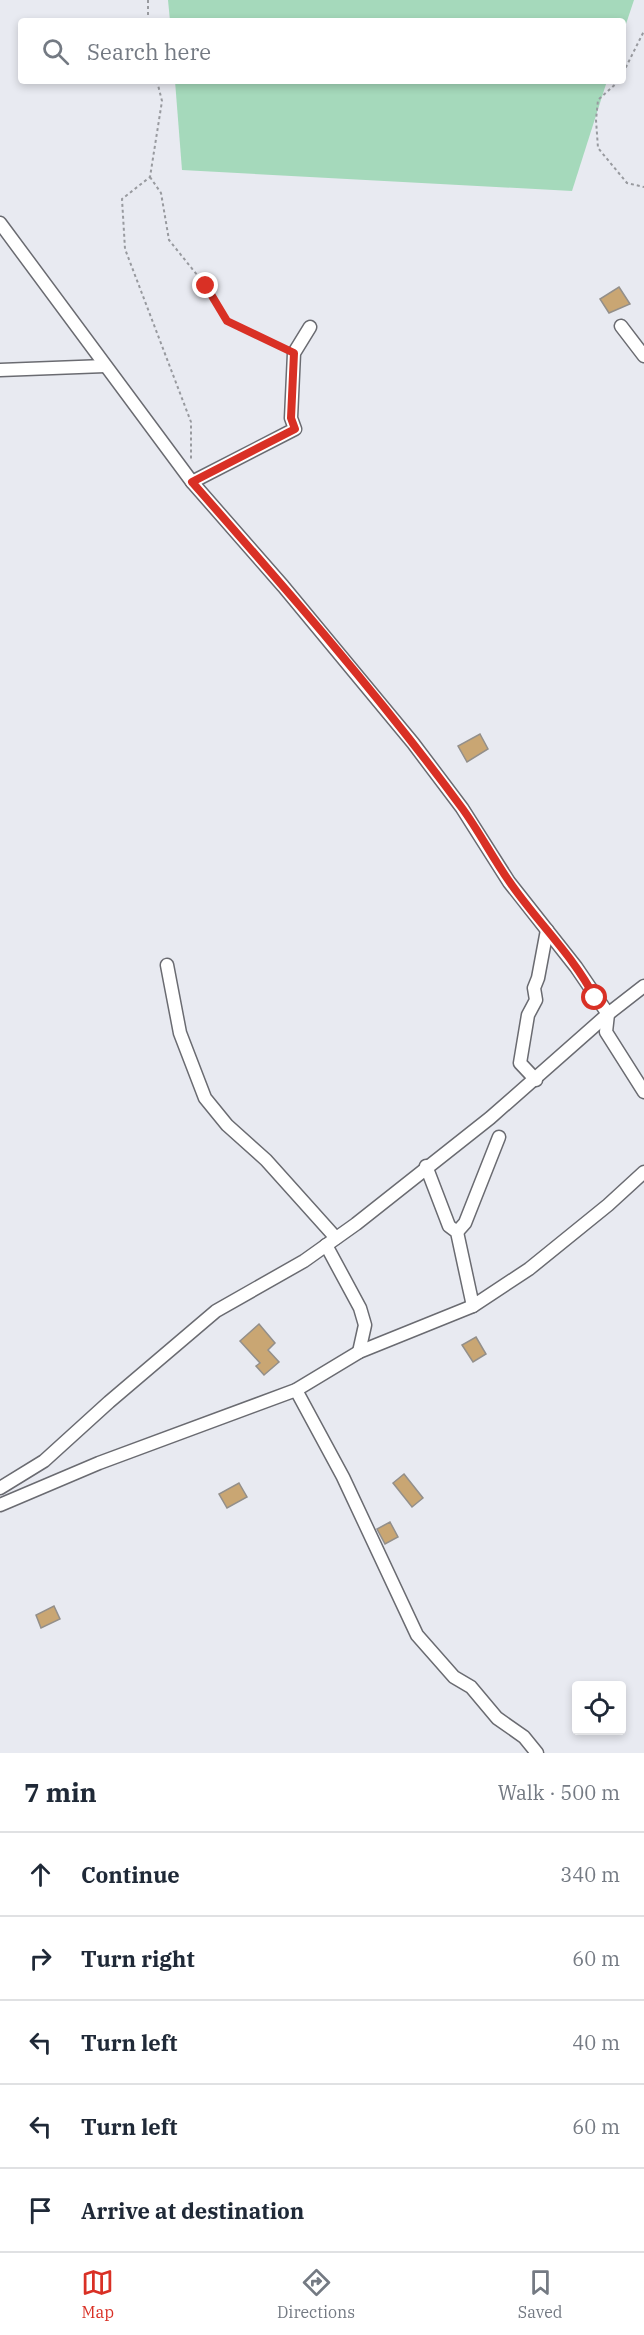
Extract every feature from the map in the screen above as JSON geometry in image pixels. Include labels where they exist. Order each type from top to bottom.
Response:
[{"type":"street","points":[[0,223],[192,482],[401,727],[462,808],[509,882],[608,1014],[606,1032],[644,1092]]},
{"type":"street","points":[[621,326],[644,356]]},
{"type":"street","points":[[192,482],[295,429],[291,418],[294,353],[310,327]]},
{"type":"street","points":[[0,370],[105,366]]},
{"type":"street","points":[[536,1080],[520,1063],[528,1015],[536,1000],[534,988],[547,930]]},
{"type":"street","points":[[167,965],[180,1033],[205,1098],[227,1125],[266,1161],[331,1242],[363,1317],[365,1335],[359,1352]]},
{"type":"street","points":[[0,1488],[52,1455],[109,1402],[216,1311],[304,1261],[331,1242],[536,1080],[608,1014],[644,986]]},
{"type":"street","points":[[457,1232],[465,1223],[499,1137]]},
{"type":"street","points":[[426,1166],[449,1226],[457,1232],[473,1306]]},
{"type":"street","points":[[0,1504],[99,1463],[296,1390],[359,1352],[473,1306],[529,1269],[608,1205],[644,1172]]},
{"type":"street","points":[[296,1390],[343,1477],[417,1635],[454,1677],[471,1687],[497,1718],[524,1737],[537,1753]]},
{"type":"path","points":[[148,0],[148,18]]},
{"type":"path","points":[[626,68],[644,31]]},
{"type":"path","points":[[159,84],[162,101],[150,177],[122,199],[125,249],[191,422],[191,458]]},
{"type":"path","points":[[616,84],[598,100],[596,120],[598,148],[627,183],[644,187]]},
{"type":"path","points":[[150,177],[161,193],[169,240],[206,286],[227,321],[294,353]]},
{"type":"green space","points":[[168,0],[634,0],[626,24],[626,18],[170,18]]},
{"type":"green space","points":[[175,84],[606,84],[572,191],[182,170]]},
{"type":"building","points":[[619,287],[630,304],[609,313],[600,299]]},
{"type":"building","points":[[480,734],[488,749],[467,762],[458,746]]},
{"type":"building","points":[[259,1324],[275,1343],[268,1350],[279,1362],[264,1375],[256,1366],[260,1363],[240,1341]]},
{"type":"building","points":[[476,1337],[486,1354],[473,1362],[462,1345]]},
{"type":"building","points":[[404,1474],[423,1498],[412,1507],[393,1483]]},
{"type":"building","points":[[239,1483],[247,1497],[227,1508],[219,1494]]},
{"type":"building","points":[[390,1522],[398,1537],[385,1544],[377,1529]]},
{"type":"building","points":[[54,1606],[60,1619],[41,1628],[36,1615]]},
{"type":"route","points":[[206,286],[227,321],[294,353],[291,418],[295,429],[192,482],[401,727],[436,777],[462,808],[509,882],[576,967],[595,998]]}]
